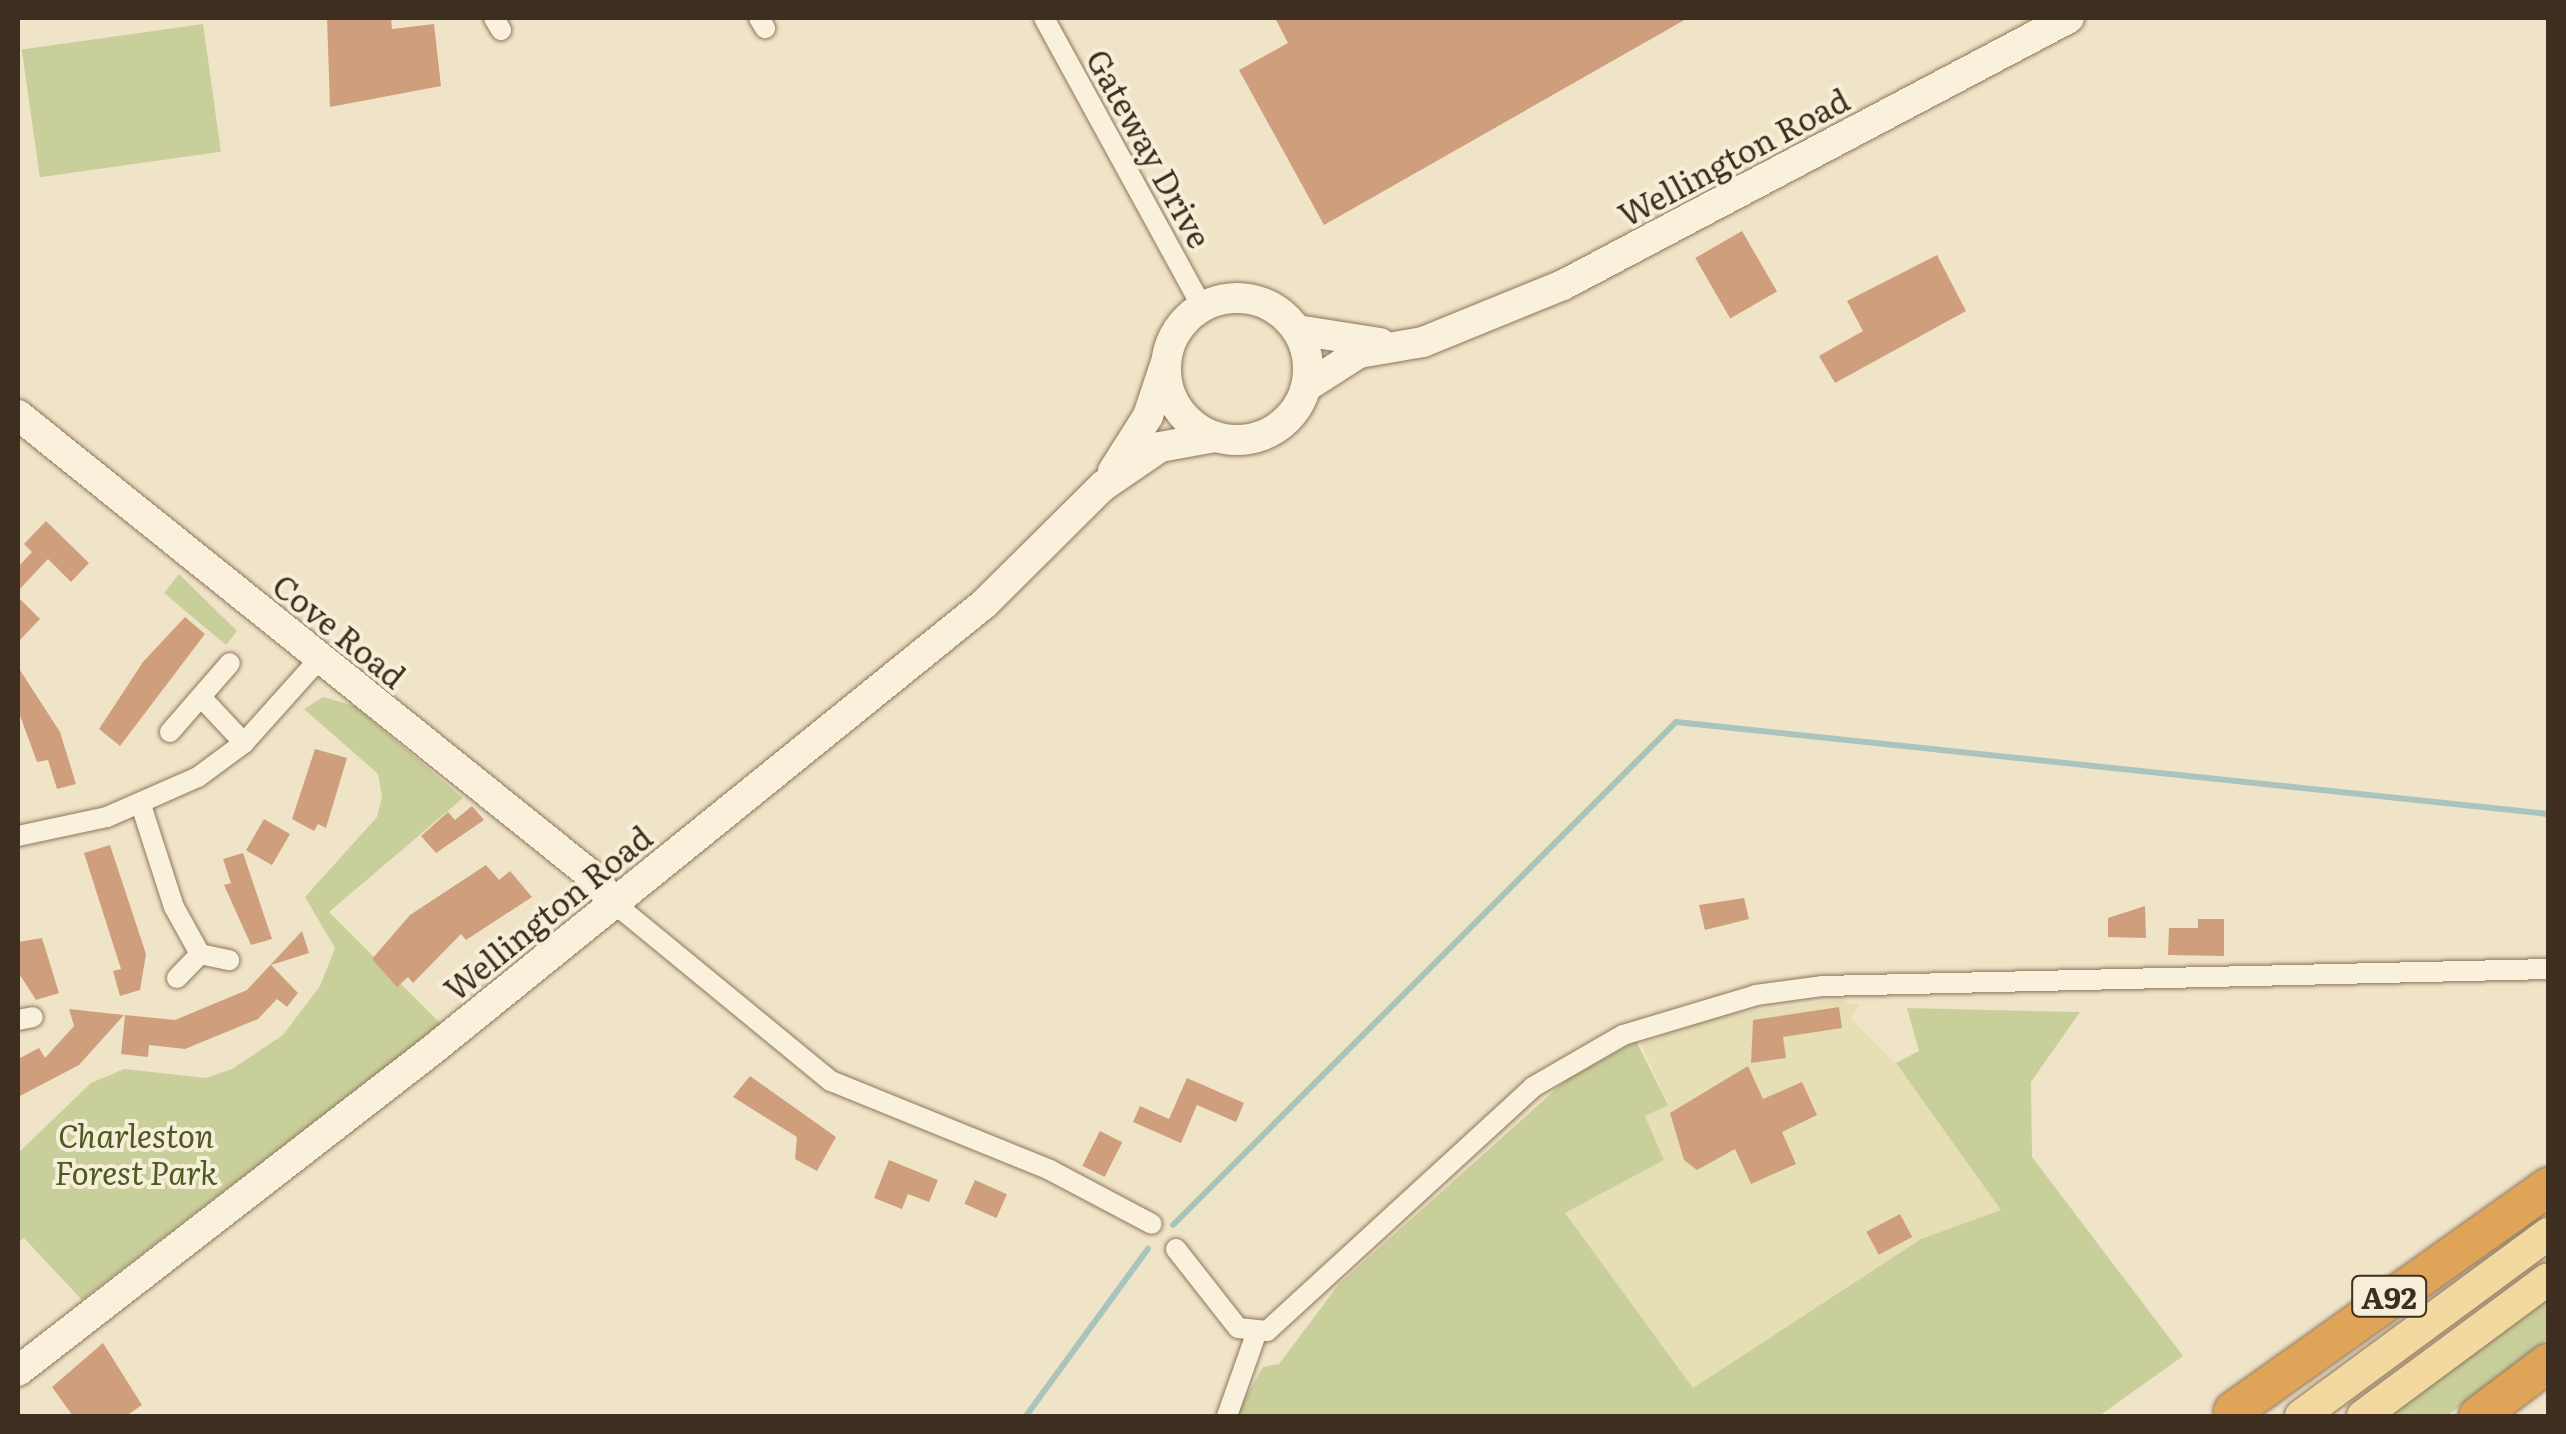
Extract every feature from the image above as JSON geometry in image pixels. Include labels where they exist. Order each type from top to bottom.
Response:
[{"type":"highway","name":"A92","points":[[2229,1414],[2548,1187]]},
{"type":"highway","name":"A92","points":[[2229,1414],[2548,1206]]},
{"type":"highway","points":[[2478,1416],[2548,1363]]},
{"type":"main road","name":"A92","points":[[2301,1416],[2548,1234]]},
{"type":"main road","name":"A92","points":[[2363,1416],[2548,1279]]},
{"type":"street","name":"Gateway Drive","points":[[1044,18],[1202,306]]},
{"type":"street","name":"Wellington Road","points":[[1306,387],[1358,353],[1423,342],[1563,286],[2069,18]]},
{"type":"street","points":[[1254,300],[1297,330],[1306,387],[1272,432],[1215,437],[1172,399],[1166,360],[1172,339],[1202,306],[1254,300]]},
{"type":"street","name":"Wellington Road","points":[[1297,330],[1350,344],[1423,342]]},
{"type":"street","name":"Wellington Road","points":[[1103,486],[1148,416],[1166,360]]},
{"type":"street","name":"Cove Road","points":[[18,416],[592,876],[614,903]]},
{"type":"street","name":"Wellington Road","points":[[18,1371],[614,903],[984,604],[1103,486],[1160,447],[1215,437]]},
{"type":"street","points":[[18,836],[141,805],[244,743],[320,659]]},
{"type":"street","points":[[170,732],[230,663]]},
{"type":"street","points":[[201,697],[244,743]]},
{"type":"street","points":[[141,805],[174,907],[200,954],[230,960]]},
{"type":"street","points":[[614,903],[831,1081],[1050,1170],[1152,1224]]},
{"type":"street","points":[[177,978],[200,954]]},
{"type":"street","points":[[1227,1416],[1256,1334],[1272,1327],[1533,1087],[1623,1035],[1710,1006],[1823,986],[2548,970]]},
{"type":"street","points":[[1176,1248],[1232,1322],[1256,1334]]},
{"type":"shaded area","points":[[1836,1000],[1859,1005],[1851,1019],[1896,1063],[2002,1210],[1921,1239],[1693,1388],[1564,1213],[1664,1160],[1645,1116],[1668,1104],[1641,1044],[1710,1017]]},
{"type":"green space","points":[[203,24],[221,152],[40,177],[22,49]]},
{"type":"green space","points":[[179,574],[237,631],[226,645],[164,593]]},
{"type":"green space","name":"Charleston Forest Park","points":[[323,697],[355,706],[463,798],[329,912],[441,1024],[82,1300],[24,1238],[18,1243],[18,1153],[91,1083],[124,1069],[206,1078],[232,1069],[283,1035],[320,986],[335,948],[305,897],[377,817],[382,797],[378,774],[304,709]]},
{"type":"green space","points":[[1907,1008],[2080,1012],[2031,1082],[2032,1157],[2183,1356],[2099,1416],[1235,1416],[1263,1367],[1279,1364],[1339,1284],[1566,1080],[1636,1041],[1668,1105],[1645,1116],[1664,1160],[1565,1213],[1693,1388],[1921,1239],[2001,1210],[1896,1063],[1919,1051]]},
{"type":"green space","points":[[2548,1298],[2548,1339],[2447,1416],[2390,1416]]},
{"type":"building","points":[[327,18],[391,18],[392,29],[434,24],[441,86],[330,107]]},
{"type":"building","points":[[1275,18],[1688,18],[1324,225],[1239,70],[1288,43]]},
{"type":"building","points":[[1742,231],[1777,292],[1730,319],[1695,258]]},
{"type":"building","points":[[1937,255],[1966,311],[1835,383],[1819,356],[1863,331],[1847,301]]},
{"type":"building","points":[[46,521],[89,563],[71,582],[48,559],[18,591],[18,567],[32,552],[24,544]]},
{"type":"building","points":[[18,597],[40,619],[18,642]]},
{"type":"building","points":[[185,617],[205,634],[120,746],[99,729],[143,662]]},
{"type":"building","points":[[18,667],[60,732],[76,784],[57,789],[48,760],[37,762],[18,710]]},
{"type":"building","points":[[315,749],[347,758],[326,828],[318,824],[314,831],[292,819]]},
{"type":"building","points":[[472,806],[484,820],[436,853],[421,836],[448,812],[455,820]]},
{"type":"building","points":[[264,819],[290,834],[272,865],[246,850]]},
{"type":"building","points":[[110,845],[146,954],[140,990],[120,996],[113,971],[121,969],[84,853]]},
{"type":"building","points":[[243,853],[272,939],[251,945],[224,885],[231,883],[223,859]]},
{"type":"building","points":[[486,865],[499,880],[510,871],[532,897],[466,940],[461,934],[413,983],[408,977],[397,987],[372,959],[410,915]]},
{"type":"building","points":[[1744,898],[1749,919],[1705,930],[1699,905]]},
{"type":"building","points":[[2145,906],[2146,938],[2108,937],[2108,918]]},
{"type":"building","points":[[2198,919],[2224,919],[2224,956],[2168,955],[2169,928],[2198,928]]},
{"type":"building","points":[[302,931],[309,953],[271,965],[298,993],[287,1007],[277,999],[258,1019],[185,1049],[149,1045],[148,1057],[121,1054],[125,1015],[175,1020],[247,990]]},
{"type":"building","points":[[42,938],[59,993],[36,1000],[18,972],[18,942]]},
{"type":"building","points":[[1839,1007],[1842,1028],[1783,1037],[1786,1058],[1751,1063],[1753,1020]]},
{"type":"building","points":[[69,1009],[124,1015],[79,1065],[18,1097],[18,1059],[39,1048],[45,1058],[74,1026]]},
{"type":"building","points":[[1748,1066],[1763,1099],[1802,1082],[1817,1115],[1782,1132],[1796,1164],[1751,1184],[1735,1149],[1697,1170],[1684,1160],[1670,1113]]},
{"type":"building","points":[[750,1076],[836,1137],[817,1171],[795,1159],[797,1137],[733,1097]]},
{"type":"building","points":[[1187,1078],[1244,1103],[1236,1122],[1197,1105],[1181,1143],[1133,1122],[1140,1106],[1169,1119]]},
{"type":"building","points":[[1100,1131],[1122,1142],[1105,1177],[1082,1166]]},
{"type":"building","points":[[889,1160],[938,1180],[929,1202],[908,1194],[902,1209],[874,1198]]},
{"type":"building","points":[[975,1180],[1007,1194],[996,1218],[964,1204]]},
{"type":"building","points":[[1900,1214],[1912,1237],[1879,1255],[1866,1232]]},
{"type":"building","points":[[103,1343],[142,1405],[126,1416],[73,1416],[52,1387]]},
{"type":"waterway","points":[[1173,1225],[1676,722],[2548,814]]},
{"type":"waterway","points":[[1026,1416],[1148,1249]]}]
